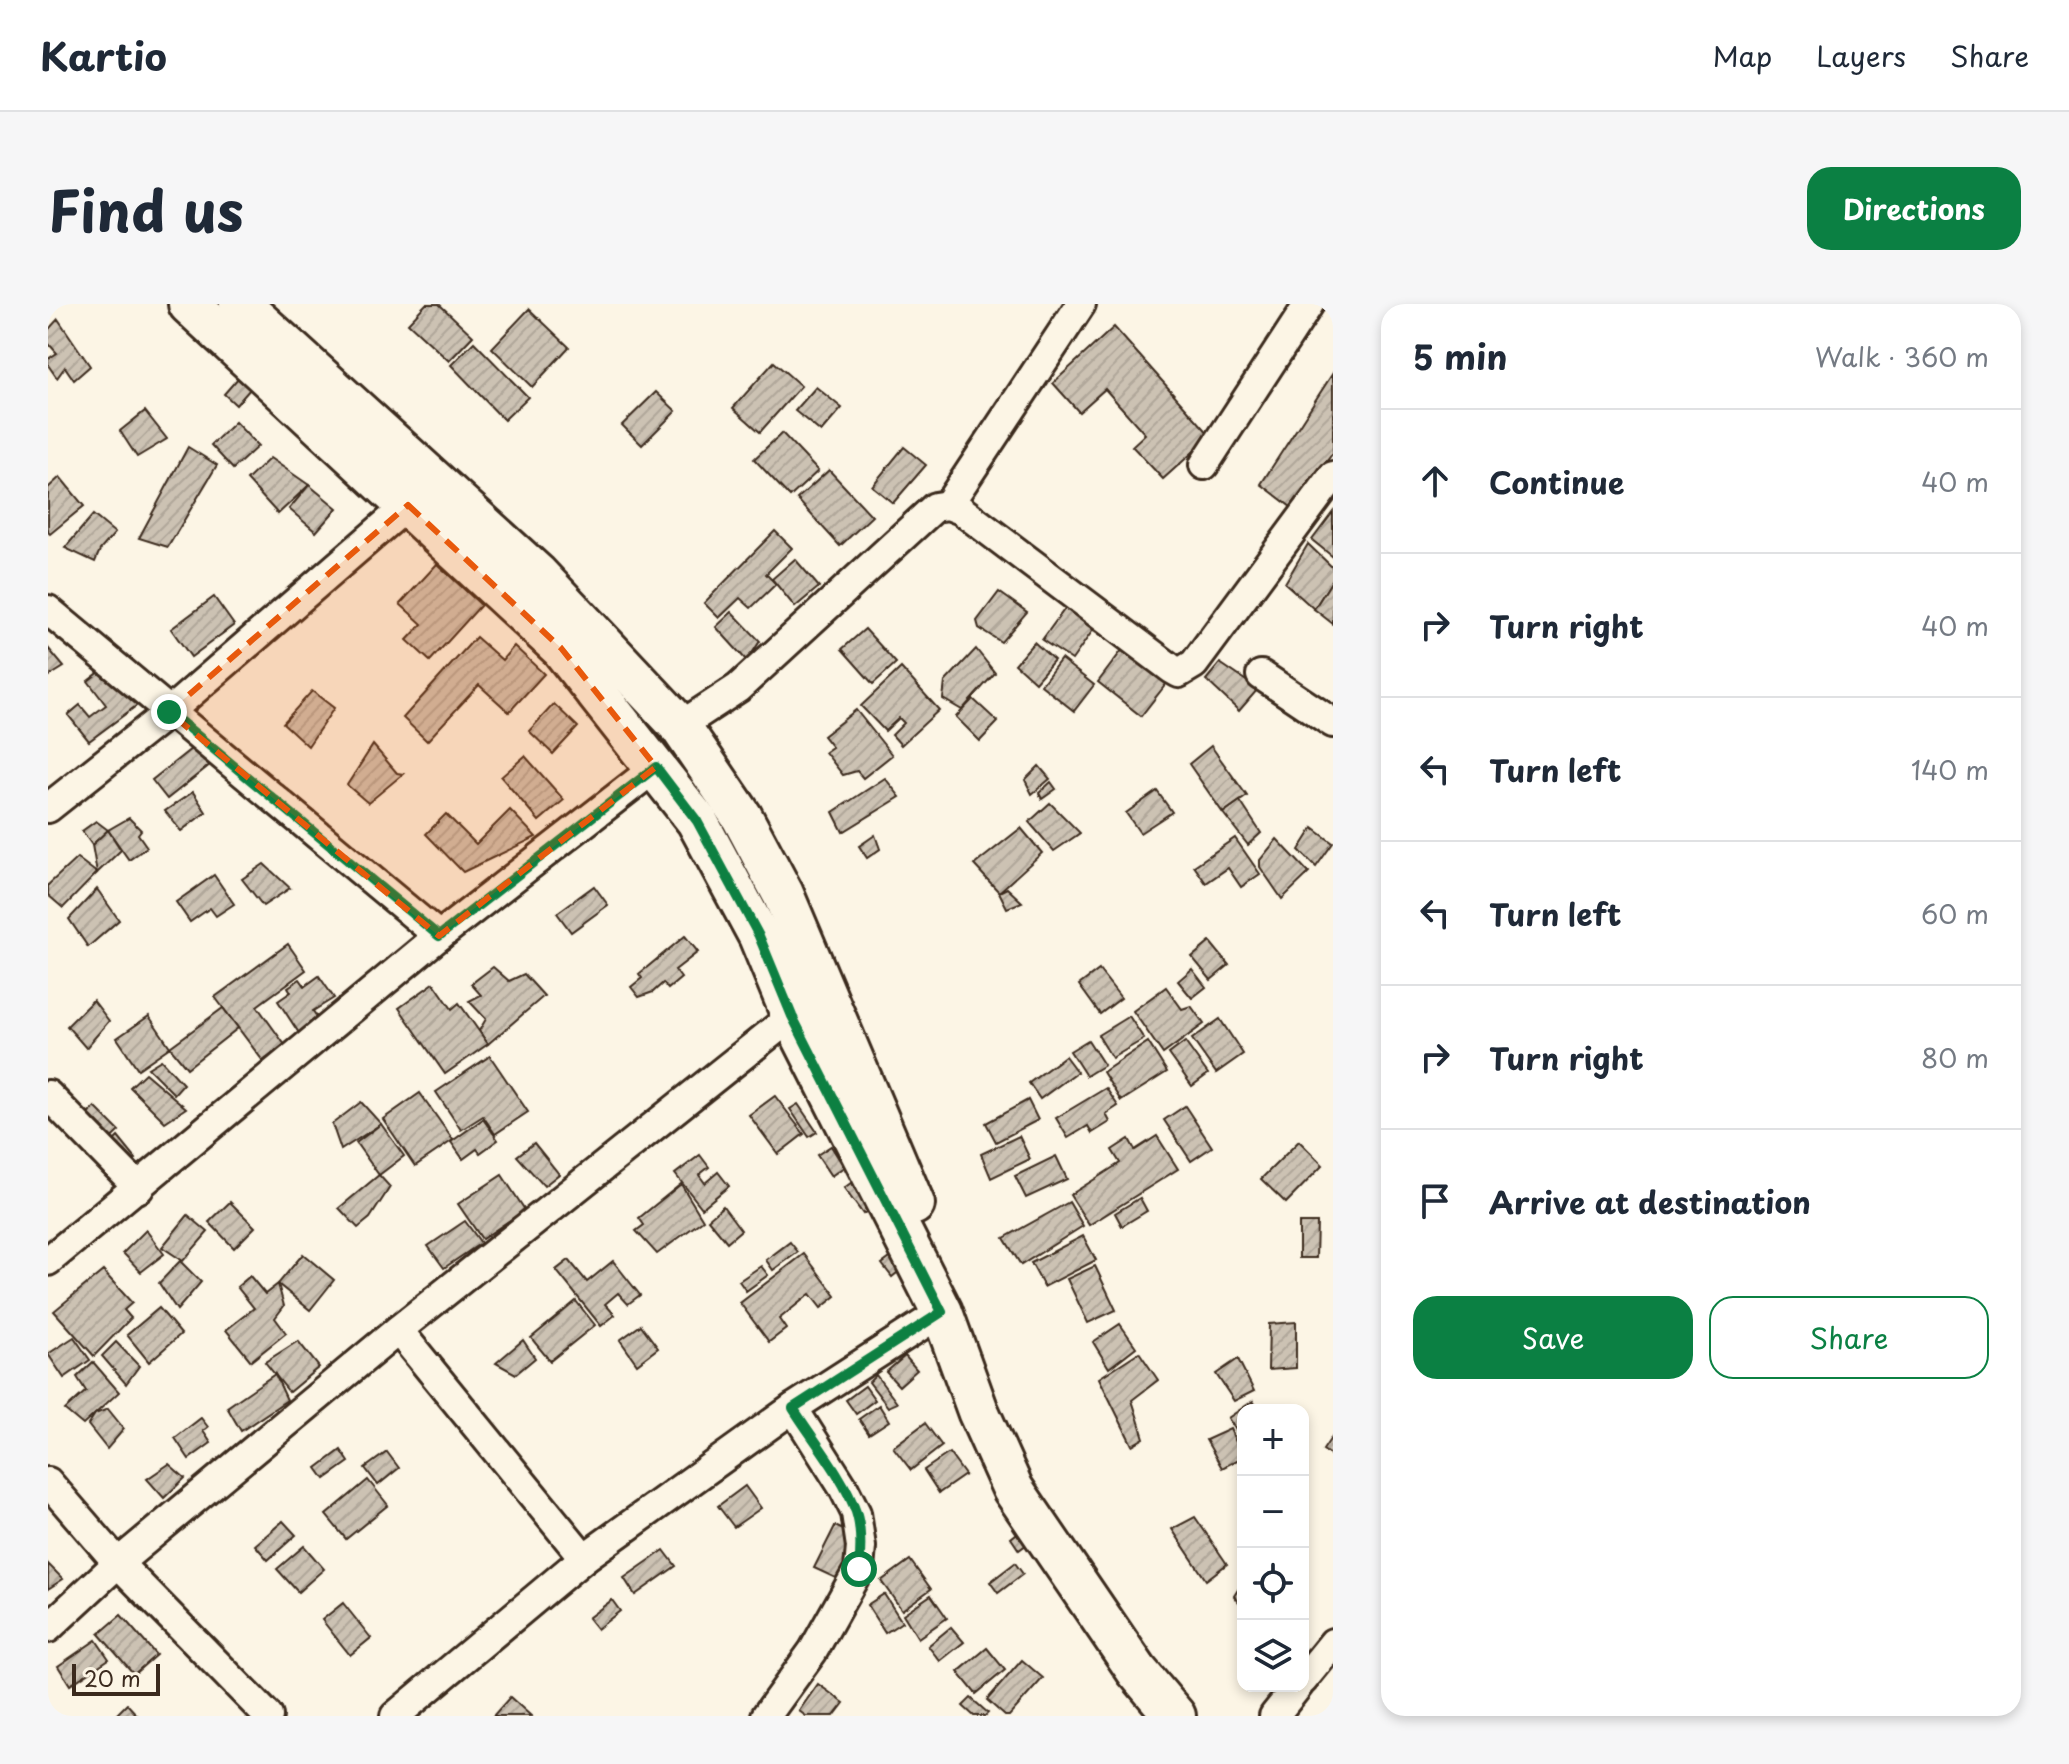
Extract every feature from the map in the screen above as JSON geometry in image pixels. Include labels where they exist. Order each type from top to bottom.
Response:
[{"type":"street","points":[[189,304],[561,648],[697,821],[759,936],[792,1016],[942,1312],[978,1411],[1013,1489],[1137,1671],[1175,1716]]},
{"type":"street","points":[[240,304],[537,574],[680,726],[742,817],[800,930],[952,1295],[1038,1485],[1130,1625],[1205,1716]]},
{"type":"street","points":[[948,505],[1081,304]]},
{"type":"street","points":[[1204,465],[1309,304]]},
{"type":"street","points":[[680,726],[738,688],[935,507],[948,505],[961,510],[1179,673],[1194,664],[1333,476]]},
{"type":"street","points":[[48,808],[169,712],[408,505]]},
{"type":"street","points":[[48,610],[439,936]]},
{"type":"street","points":[[1261,675],[1333,723]]},
{"type":"street","points":[[48,1261],[439,936],[656,767]]},
{"type":"street","points":[[48,1628],[118,1563],[398,1330],[792,1016]]},
{"type":"street","points":[[48,1095],[139,1188]]},
{"type":"street","points":[[395,1716],[584,1558],[793,1408],[942,1312]]},
{"type":"street","points":[[398,1330],[584,1558]]},
{"type":"street","points":[[766,1716],[813,1651],[859,1569],[861,1547],[856,1513],[850,1500],[793,1408]]},
{"type":"street","points":[[48,1482],[118,1563],[268,1716]]},
{"type":"street","points":[[1309,1673],[1333,1643]]},
{"type":"street","points":[[1274,1716],[1293,1692]]},
{"type":"highlighted area","points":[[408,505],[561,648],[656,767],[439,936],[169,712]]},
{"type":"building","points":[[426,304],[439,304],[473,336],[449,361],[408,323]]},
{"type":"building","points":[[529,309],[569,347],[532,387],[492,348]]},
{"type":"building","points":[[58,319],[90,366],[74,380],[65,367],[57,378],[48,365],[48,359],[57,353],[48,343],[48,330]]},
{"type":"building","points":[[1114,327],[1211,436],[1163,479],[1132,446],[1145,434],[1105,389],[1079,412],[1053,383]]},
{"type":"building","points":[[474,342],[528,397],[504,420],[451,365]]},
{"type":"building","points":[[774,362],[801,386],[760,432],[733,408]]},
{"type":"building","points":[[246,369],[258,380],[236,405],[224,394]]},
{"type":"building","points":[[1333,373],[1333,453],[1291,507],[1261,484]]},
{"type":"building","points":[[816,387],[842,408],[821,432],[795,411]]},
{"type":"building","points":[[656,392],[676,411],[642,445],[622,425]]},
{"type":"building","points":[[145,411],[167,439],[137,457],[120,431]]},
{"type":"building","points":[[235,422],[258,446],[233,469],[211,445]]},
{"type":"building","points":[[782,433],[818,471],[790,497],[754,459]]},
{"type":"building","points":[[188,447],[217,465],[168,547],[139,538]]},
{"type":"building","points":[[904,447],[926,465],[893,503],[872,486]]},
{"type":"building","points":[[270,458],[309,485],[278,514],[247,480]]},
{"type":"building","points":[[829,470],[872,516],[840,546],[797,499]]},
{"type":"building","points":[[60,477],[84,506],[50,534],[48,488]]},
{"type":"building","points":[[309,485],[337,508],[316,532],[289,509]]},
{"type":"building","points":[[1333,512],[1333,557],[1312,540]]},
{"type":"building","points":[[93,515],[115,533],[100,550],[95,562],[65,548]]},
{"type":"building","points":[[775,531],[792,548],[766,574],[776,584],[751,608],[740,598],[719,618],[704,603]]},
{"type":"building","points":[[1308,544],[1333,568],[1333,579],[1314,609],[1285,583]]},
{"type":"building","points":[[795,559],[819,587],[795,607],[772,579]]},
{"type":"building","points":[[437,564],[481,605],[430,661],[407,640],[422,624],[400,604]]},
{"type":"building","points":[[1333,579],[1333,624],[1314,609]]},
{"type":"building","points":[[999,592],[1027,612],[1001,642],[979,628],[977,621]]},
{"type":"building","points":[[214,597],[234,625],[191,657],[171,629]]},
{"type":"building","points":[[1069,603],[1098,623],[1072,660],[1042,640]]},
{"type":"building","points":[[732,612],[760,641],[747,661],[716,627]]},
{"type":"building","points":[[865,629],[896,663],[873,684],[842,649]]},
{"type":"building","points":[[476,637],[502,660],[514,646],[544,674],[509,712],[479,685],[427,741],[403,718]]},
{"type":"building","points":[[1034,642],[1054,660],[1035,682],[1015,664]]},
{"type":"building","points":[[1126,645],[1170,679],[1141,716],[1098,682]]},
{"type":"building","points":[[48,648],[64,667],[48,677]]},
{"type":"building","points":[[976,649],[995,673],[962,710],[943,699],[945,682]]},
{"type":"building","points":[[1061,659],[1094,685],[1074,711],[1041,685]]},
{"type":"building","points":[[1220,663],[1258,689],[1239,711],[1206,680]]},
{"type":"building","points":[[110,664],[140,703],[89,741],[68,715],[80,705],[90,717],[106,705],[88,681]]},
{"type":"building","points":[[901,668],[939,710],[901,745],[892,735],[904,723],[899,718],[885,731],[861,706]]},
{"type":"building","points":[[312,691],[334,708],[308,746],[283,723]]},
{"type":"building","points":[[973,699],[998,722],[980,741],[956,717]]},
{"type":"building","points":[[554,704],[578,727],[553,754],[529,731]]},
{"type":"building","points":[[856,710],[892,755],[863,778],[857,771],[843,775],[825,752],[832,747],[823,736]]},
{"type":"building","points":[[201,741],[216,760],[167,799],[152,780]]},
{"type":"building","points":[[373,745],[397,773],[403,774],[368,803],[347,785]]},
{"type":"building","points":[[1211,746],[1247,796],[1223,813],[1189,764]]},
{"type":"building","points":[[525,756],[564,800],[539,821],[501,777]]},
{"type":"building","points":[[1039,766],[1050,779],[1032,794],[1025,780]]},
{"type":"building","points":[[885,778],[900,797],[843,832],[833,812]]},
{"type":"building","points":[[1051,782],[1056,789],[1042,799],[1039,793]]},
{"type":"building","points":[[1157,791],[1172,812],[1140,833],[1126,813]]},
{"type":"building","points":[[193,792],[206,812],[181,831],[165,811]]},
{"type":"building","points":[[1240,801],[1261,833],[1248,845],[1223,813]]},
{"type":"building","points":[[1050,803],[1080,833],[1054,851],[1029,822]]},
{"type":"building","points":[[510,810],[536,837],[463,872],[426,834],[446,814],[476,844]]},
{"type":"building","points":[[129,818],[141,830],[138,834],[147,847],[129,860],[108,830]]},
{"type":"building","points":[[96,821],[108,830],[92,845],[82,831]]},
{"type":"building","points":[[1021,828],[1042,853],[999,892],[974,865]]},
{"type":"building","points":[[1313,828],[1333,843],[1316,867],[1299,850]]},
{"type":"building","points":[[108,830],[121,850],[97,873],[92,845]]},
{"type":"building","points":[[875,835],[880,849],[867,858],[859,846]]},
{"type":"building","points":[[1235,838],[1260,874],[1241,887],[1228,868],[1206,883],[1194,866]]},
{"type":"building","points":[[1277,839],[1309,873],[1282,899],[1260,867],[1260,860]]},
{"type":"building","points":[[77,858],[97,873],[63,908],[48,895],[48,885]]},
{"type":"building","points":[[264,864],[290,888],[263,906],[242,879]]},
{"type":"building","points":[[214,875],[234,904],[216,916],[210,908],[190,922],[176,902]]},
{"type":"building","points":[[594,886],[608,905],[571,932],[557,913]]},
{"type":"building","points":[[1007,888],[1022,902],[1007,908],[999,892]]},
{"type":"building","points":[[97,889],[119,920],[88,947],[69,919]]},
{"type":"building","points":[[685,936],[698,952],[675,970],[681,978],[668,989],[663,983],[653,992],[639,997],[631,987],[642,978],[639,974]]},
{"type":"building","points":[[1210,942],[1229,965],[1211,980],[1192,957]]},
{"type":"building","points":[[288,944],[306,970],[257,1006],[285,1045],[263,1061],[215,997]]},
{"type":"building","points":[[493,967],[509,981],[524,974],[544,996],[488,1044],[479,1031],[486,1019],[469,1001],[481,995],[471,984]]},
{"type":"building","points":[[1192,969],[1206,987],[1192,998],[1178,981]]},
{"type":"building","points":[[1099,970],[1121,998],[1100,1014],[1079,985]]},
{"type":"building","points":[[319,976],[334,998],[313,1011],[319,1020],[299,1033],[278,1001],[291,992],[288,987],[300,979],[305,986]]},
{"type":"building","points":[[434,983],[452,1009],[459,1003],[488,1044],[445,1074],[399,1008]]},
{"type":"building","points":[[1166,987],[1182,1009],[1191,1006],[1204,1024],[1163,1054],[1133,1011]]},
{"type":"building","points":[[93,1000],[109,1021],[86,1048],[67,1026]]},
{"type":"building","points":[[223,1008],[238,1028],[187,1068],[170,1047]]},
{"type":"building","points":[[149,1016],[170,1047],[138,1069],[117,1038]]},
{"type":"building","points":[[1129,1016],[1144,1039],[1112,1058],[1098,1035]]},
{"type":"building","points":[[1220,1019],[1243,1054],[1216,1073],[1192,1039]]},
{"type":"building","points":[[1088,1040],[1104,1065],[1086,1076],[1070,1051]]},
{"type":"building","points":[[1148,1042],[1167,1072],[1121,1101],[1103,1072]]},
{"type":"building","points":[[1185,1042],[1208,1074],[1192,1086],[1169,1054]]},
{"type":"building","points":[[490,1056],[528,1112],[495,1134],[483,1116],[461,1130],[436,1092]]},
{"type":"building","points":[[1065,1056],[1077,1072],[1040,1099],[1029,1083]]},
{"type":"building","points":[[161,1060],[183,1084],[174,1094],[148,1068]]},
{"type":"building","points":[[145,1073],[186,1108],[165,1122],[130,1087]]},
{"type":"building","points":[[1106,1088],[1118,1106],[1106,1114],[1110,1122],[1092,1133],[1088,1126],[1068,1138],[1056,1118]]},
{"type":"building","points":[[420,1093],[453,1140],[415,1166],[383,1119]]},
{"type":"building","points":[[775,1096],[804,1134],[778,1154],[749,1115]]},
{"type":"building","points":[[1028,1100],[1038,1120],[996,1142],[986,1123]]},
{"type":"building","points":[[361,1102],[381,1124],[341,1150],[332,1124]]},
{"type":"building","points":[[798,1104],[817,1132],[809,1137],[790,1109]]},
{"type":"building","points":[[1185,1106],[1212,1147],[1191,1161],[1164,1120]]},
{"type":"building","points":[[95,1107],[119,1131],[100,1149],[77,1125]]},
{"type":"building","points":[[483,1119],[498,1140],[480,1153],[477,1149],[463,1159],[451,1142]]},
{"type":"building","points":[[381,1124],[404,1156],[379,1175],[356,1143]]},
{"type":"building","points":[[1019,1136],[1030,1159],[991,1178],[981,1154]]},
{"type":"building","points":[[1157,1136],[1178,1169],[1089,1225],[1070,1195],[1120,1163],[1112,1150],[1129,1139],[1135,1150]]},
{"type":"building","points":[[118,1137],[136,1159],[121,1170],[103,1152]]},
{"type":"building","points":[[1299,1141],[1323,1165],[1286,1203],[1261,1179]]},
{"type":"building","points":[[534,1143],[559,1174],[544,1186],[517,1156]]},
{"type":"building","points":[[831,1146],[844,1167],[831,1176],[817,1155]]},
{"type":"building","points":[[700,1155],[709,1167],[699,1175],[705,1183],[718,1172],[729,1186],[702,1208],[675,1174]]},
{"type":"building","points":[[1056,1156],[1067,1179],[1026,1198],[1015,1176]]},
{"type":"building","points":[[379,1175],[390,1187],[370,1218],[358,1228],[339,1208]]},
{"type":"building","points":[[502,1175],[525,1210],[482,1239],[458,1204]]},
{"type":"building","points":[[862,1175],[880,1202],[863,1214],[844,1188]]},
{"type":"building","points":[[681,1184],[703,1220],[657,1254],[636,1231],[644,1225],[639,1218]]},
{"type":"building","points":[[1140,1198],[1147,1211],[1122,1226],[1115,1213]]},
{"type":"building","points":[[230,1202],[255,1227],[234,1248],[209,1222]]},
{"type":"building","points":[[1069,1202],[1083,1226],[1021,1265],[1004,1238]]},
{"type":"building","points":[[723,1206],[741,1230],[727,1242],[708,1219]]},
{"type":"building","points":[[188,1215],[208,1232],[183,1261],[162,1247]]},
{"type":"building","points":[[465,1221],[481,1243],[444,1268],[428,1246]]},
{"type":"building","points":[[1299,1223],[1317,1223],[1316,1258],[1299,1258]]},
{"type":"building","points":[[146,1230],[164,1254],[141,1272],[123,1253]]},
{"type":"building","points":[[1083,1236],[1096,1260],[1044,1287],[1031,1263]]},
{"type":"building","points":[[790,1242],[798,1252],[773,1270],[766,1260]]},
{"type":"building","points":[[898,1252],[908,1264],[892,1277],[882,1264]]},
{"type":"building","points":[[303,1254],[334,1280],[310,1310],[278,1284]]},
{"type":"building","points":[[804,1254],[836,1296],[821,1308],[810,1294],[779,1319],[786,1329],[769,1342],[740,1303]]},
{"type":"building","points":[[569,1260],[587,1282],[613,1261],[640,1295],[628,1304],[618,1293],[605,1304],[615,1315],[601,1326],[556,1270]]},
{"type":"building","points":[[180,1261],[201,1282],[177,1310],[159,1283]]},
{"type":"building","points":[[761,1266],[768,1275],[746,1291],[739,1281]]},
{"type":"building","points":[[1095,1266],[1116,1310],[1088,1323],[1067,1279]]},
{"type":"building","points":[[103,1271],[132,1303],[124,1310],[131,1318],[94,1356],[54,1311]]},
{"type":"building","points":[[250,1276],[265,1294],[278,1284],[284,1306],[275,1318],[286,1333],[251,1361],[226,1330],[254,1308],[237,1287]]},
{"type":"building","points":[[576,1301],[595,1325],[550,1361],[531,1338]]},
{"type":"building","points":[[159,1308],[181,1334],[149,1362],[127,1335]]},
{"type":"building","points":[[1296,1322],[1296,1368],[1268,1370],[1269,1324]]},
{"type":"building","points":[[1120,1324],[1136,1347],[1109,1368],[1093,1342]]},
{"type":"building","points":[[641,1325],[658,1348],[637,1364],[620,1340]]},
{"type":"building","points":[[74,1337],[90,1360],[64,1378],[48,1354]]},
{"type":"building","points":[[523,1340],[535,1358],[516,1374],[496,1363]]},
{"type":"building","points":[[298,1341],[319,1367],[289,1392],[265,1362]]},
{"type":"building","points":[[116,1342],[139,1366],[126,1384],[102,1356]]},
{"type":"building","points":[[1139,1352],[1158,1380],[1132,1400],[1144,1438],[1132,1445],[1099,1378]]},
{"type":"building","points":[[905,1356],[917,1370],[899,1386],[886,1372]]},
{"type":"building","points":[[1238,1359],[1254,1391],[1234,1401],[1216,1374]]},
{"type":"building","points":[[93,1362],[119,1392],[83,1425],[65,1410],[86,1391],[77,1377]]},
{"type":"building","points":[[275,1374],[287,1400],[241,1431],[227,1407]]},
{"type":"building","points":[[876,1375],[897,1403],[888,1407],[869,1382]]},
{"type":"building","points":[[865,1386],[875,1400],[856,1414],[846,1400]]},
{"type":"building","points":[[879,1405],[889,1421],[869,1434],[859,1419]]},
{"type":"building","points":[[108,1409],[124,1429],[107,1449],[88,1425],[95,1414]]},
{"type":"building","points":[[1237,1412],[1237,1432],[1228,1418]]},
{"type":"building","points":[[201,1418],[208,1427],[203,1431],[211,1443],[189,1459],[175,1438]]},
{"type":"building","points":[[925,1423],[942,1446],[911,1470],[893,1447]]},
{"type":"building","points":[[1230,1429],[1237,1444],[1237,1460],[1222,1468],[1206,1440]]},
{"type":"building","points":[[1333,1435],[1333,1457],[1323,1450]]},
{"type":"building","points":[[341,1450],[349,1462],[325,1479],[317,1468]]},
{"type":"building","points":[[387,1452],[399,1468],[378,1485],[365,1468]]},
{"type":"building","points":[[949,1453],[965,1475],[939,1493],[924,1470]]},
{"type":"building","points":[[169,1464],[185,1478],[164,1498],[147,1479]]},
{"type":"building","points":[[368,1480],[388,1505],[346,1539],[326,1515]]},
{"type":"building","points":[[745,1486],[761,1508],[734,1527],[718,1506]]},
{"type":"building","points":[[1195,1517],[1227,1564],[1206,1580],[1172,1529]]},
{"type":"building","points":[[283,1521],[296,1535],[268,1560],[255,1545]]},
{"type":"building","points":[[835,1526],[875,1545],[855,1587],[814,1568]]},
{"type":"building","points":[[1026,1526],[1035,1538],[1019,1550],[1011,1538]]},
{"type":"building","points":[[304,1546],[324,1569],[298,1592],[277,1569]]},
{"type":"building","points":[[664,1550],[676,1566],[635,1595],[624,1578]]},
{"type":"building","points":[[910,1560],[931,1589],[902,1610],[881,1581]]},
{"type":"building","points":[[1015,1563],[1023,1574],[998,1593],[990,1582]]},
{"type":"building","points":[[48,1564],[63,1579],[48,1589]]},
{"type":"building","points":[[884,1594],[902,1622],[885,1633],[867,1605]]},
{"type":"building","points":[[931,1595],[947,1618],[918,1638],[903,1614]]},
{"type":"building","points":[[612,1600],[620,1611],[597,1629],[588,1618]]},
{"type":"building","points":[[343,1603],[371,1638],[350,1655],[322,1620]]},
{"type":"building","points":[[121,1615],[156,1655],[134,1674],[99,1634]]},
{"type":"building","points":[[951,1627],[964,1642],[940,1661],[928,1646]]},
{"type":"building","points":[[96,1640],[109,1659],[70,1685],[58,1666]]},
{"type":"building","points":[[987,1648],[1005,1670],[976,1694],[958,1672]]},
{"type":"building","points":[[1022,1660],[1043,1678],[1009,1716],[1005,1716],[987,1700]]},
{"type":"building","points":[[818,1684],[844,1703],[834,1716],[806,1716],[799,1711]]},
{"type":"building","points":[[510,1697],[531,1716],[493,1716]]},
{"type":"building","points":[[971,1698],[988,1713],[985,1716],[974,1716],[963,1706]]},
{"type":"building","points":[[127,1704],[138,1716],[115,1716]]},
{"type":"route","points":[[169,712],[439,936],[656,767],[697,821],[759,936],[792,1016],[942,1312],[793,1408],[856,1513],[861,1547],[859,1569]]}]
